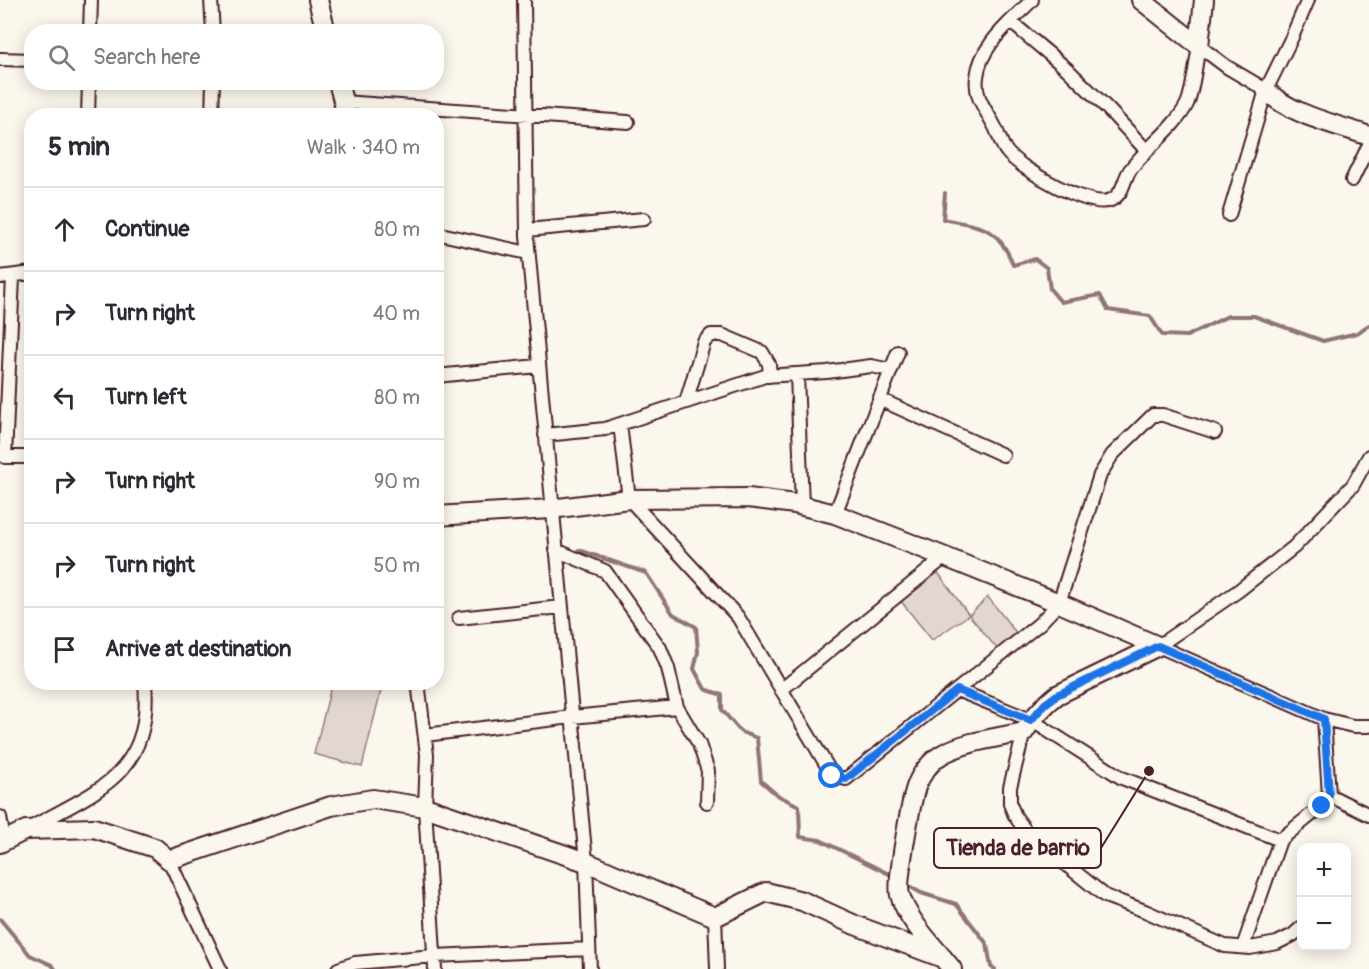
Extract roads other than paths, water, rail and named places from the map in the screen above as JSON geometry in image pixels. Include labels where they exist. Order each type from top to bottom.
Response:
[{"type":"street","points":[[90,24],[92,0]]},
{"type":"street","points":[[211,0],[212,24]]},
{"type":"street","points":[[318,0],[324,24]]},
{"type":"street","points":[[524,0],[526,230],[586,862],[590,969]]},
{"type":"street","points":[[1032,0],[990,45],[977,74],[976,91],[1005,151],[1020,165],[1092,201],[1110,201],[1120,194],[1129,171],[1188,103],[1199,46],[1204,0]]},
{"type":"street","points":[[1141,0],[1227,67],[1266,90],[1273,98],[1294,109],[1369,136]]},
{"type":"street","points":[[1228,216],[1266,90],[1308,0]]},
{"type":"street","points":[[1011,22],[1067,69],[1147,152]]},
{"type":"street","points":[[0,59],[24,60]]},
{"type":"street","points":[[88,108],[89,90]]},
{"type":"street","points":[[212,108],[213,90]]},
{"type":"street","points":[[340,90],[345,108]]},
{"type":"street","points":[[444,112],[526,114],[628,122]]},
{"type":"street","points":[[1352,180],[1369,145]]},
{"type":"street","points":[[526,230],[644,219]]},
{"type":"street","points":[[444,235],[528,253]]},
{"type":"street","points":[[0,278],[24,275]]},
{"type":"street","points":[[13,277],[5,457],[24,457]]},
{"type":"street","points":[[686,402],[704,342],[711,335],[722,335],[762,352],[769,364],[770,376]]},
{"type":"street","points":[[835,514],[898,351]]},
{"type":"street","points":[[444,375],[538,366]]},
{"type":"street","points":[[545,435],[605,429],[770,376],[871,366],[891,369]]},
{"type":"street","points":[[797,374],[802,506]]},
{"type":"street","points":[[879,399],[1003,455]]},
{"type":"street","points":[[620,424],[630,500],[738,617],[832,776],[846,779],[1039,624],[1059,603],[1100,475],[1112,455],[1153,415],[1163,415],[1215,432]]},
{"type":"street","points":[[1297,931],[1277,943],[1243,947],[1225,946],[1105,897],[1027,833],[1010,804],[1010,787],[1027,726],[1045,704],[1057,695],[1158,646],[1238,591],[1294,547],[1353,485],[1369,456]]},
{"type":"street","points":[[444,516],[552,509],[630,500],[748,498],[802,506],[835,514],[1059,603],[1324,719],[1353,726],[1369,726]]},
{"type":"street","points":[[556,550],[605,571],[660,648],[668,668],[677,707],[699,744],[708,771],[707,802]]},
{"type":"street","points":[[781,690],[945,557]]},
{"type":"street","points":[[459,618],[561,607]]},
{"type":"street","points":[[0,817],[2,842],[100,788],[117,776],[130,761],[139,743],[145,722],[146,690]]},
{"type":"street","points":[[419,690],[427,755],[425,807],[435,969]]},
{"type":"street","points":[[957,690],[1122,778],[1280,840]]},
{"type":"street","points":[[424,735],[677,707]]},
{"type":"street","points":[[1243,947],[1280,840],[1322,806],[1329,795],[1324,719]]},
{"type":"street","points":[[948,963],[918,927],[899,893],[899,875],[916,787],[923,772],[940,756],[960,747],[1027,726]]},
{"type":"street","points":[[1329,795],[1369,815]]},
{"type":"street","points":[[169,860],[331,806],[373,799],[425,807],[586,862],[715,917],[766,892],[802,902],[948,963]]},
{"type":"street","points":[[26,830],[94,828],[156,848],[169,860],[220,969]]},
{"type":"street","points":[[715,917],[717,969]]},
{"type":"street","points":[[338,969],[355,963],[435,956],[589,949]]},
{"type":"waterway","points":[[945,193],[943,219],[987,230],[1001,242],[1013,265],[1035,259],[1047,268],[1050,289],[1061,302],[1100,295],[1108,310],[1150,316],[1162,335],[1187,336],[1228,316],[1254,316],[1323,341],[1357,333],[1369,325]]},
{"type":"waterway","points":[[579,550],[646,573],[673,614],[696,627],[698,652],[694,669],[705,689],[722,695],[722,710],[741,732],[757,738],[761,781],[777,795],[799,806],[800,837],[820,840],[889,874]]},
{"type":"waterway","points":[[909,886],[921,893],[956,904],[987,944],[991,967],[995,969]]},
{"type":"waterway","points":[[0,919],[30,955],[52,965],[55,969]]},
{"type":"place","name":"Tienda de barrio","points":[[1149,771]]}]
